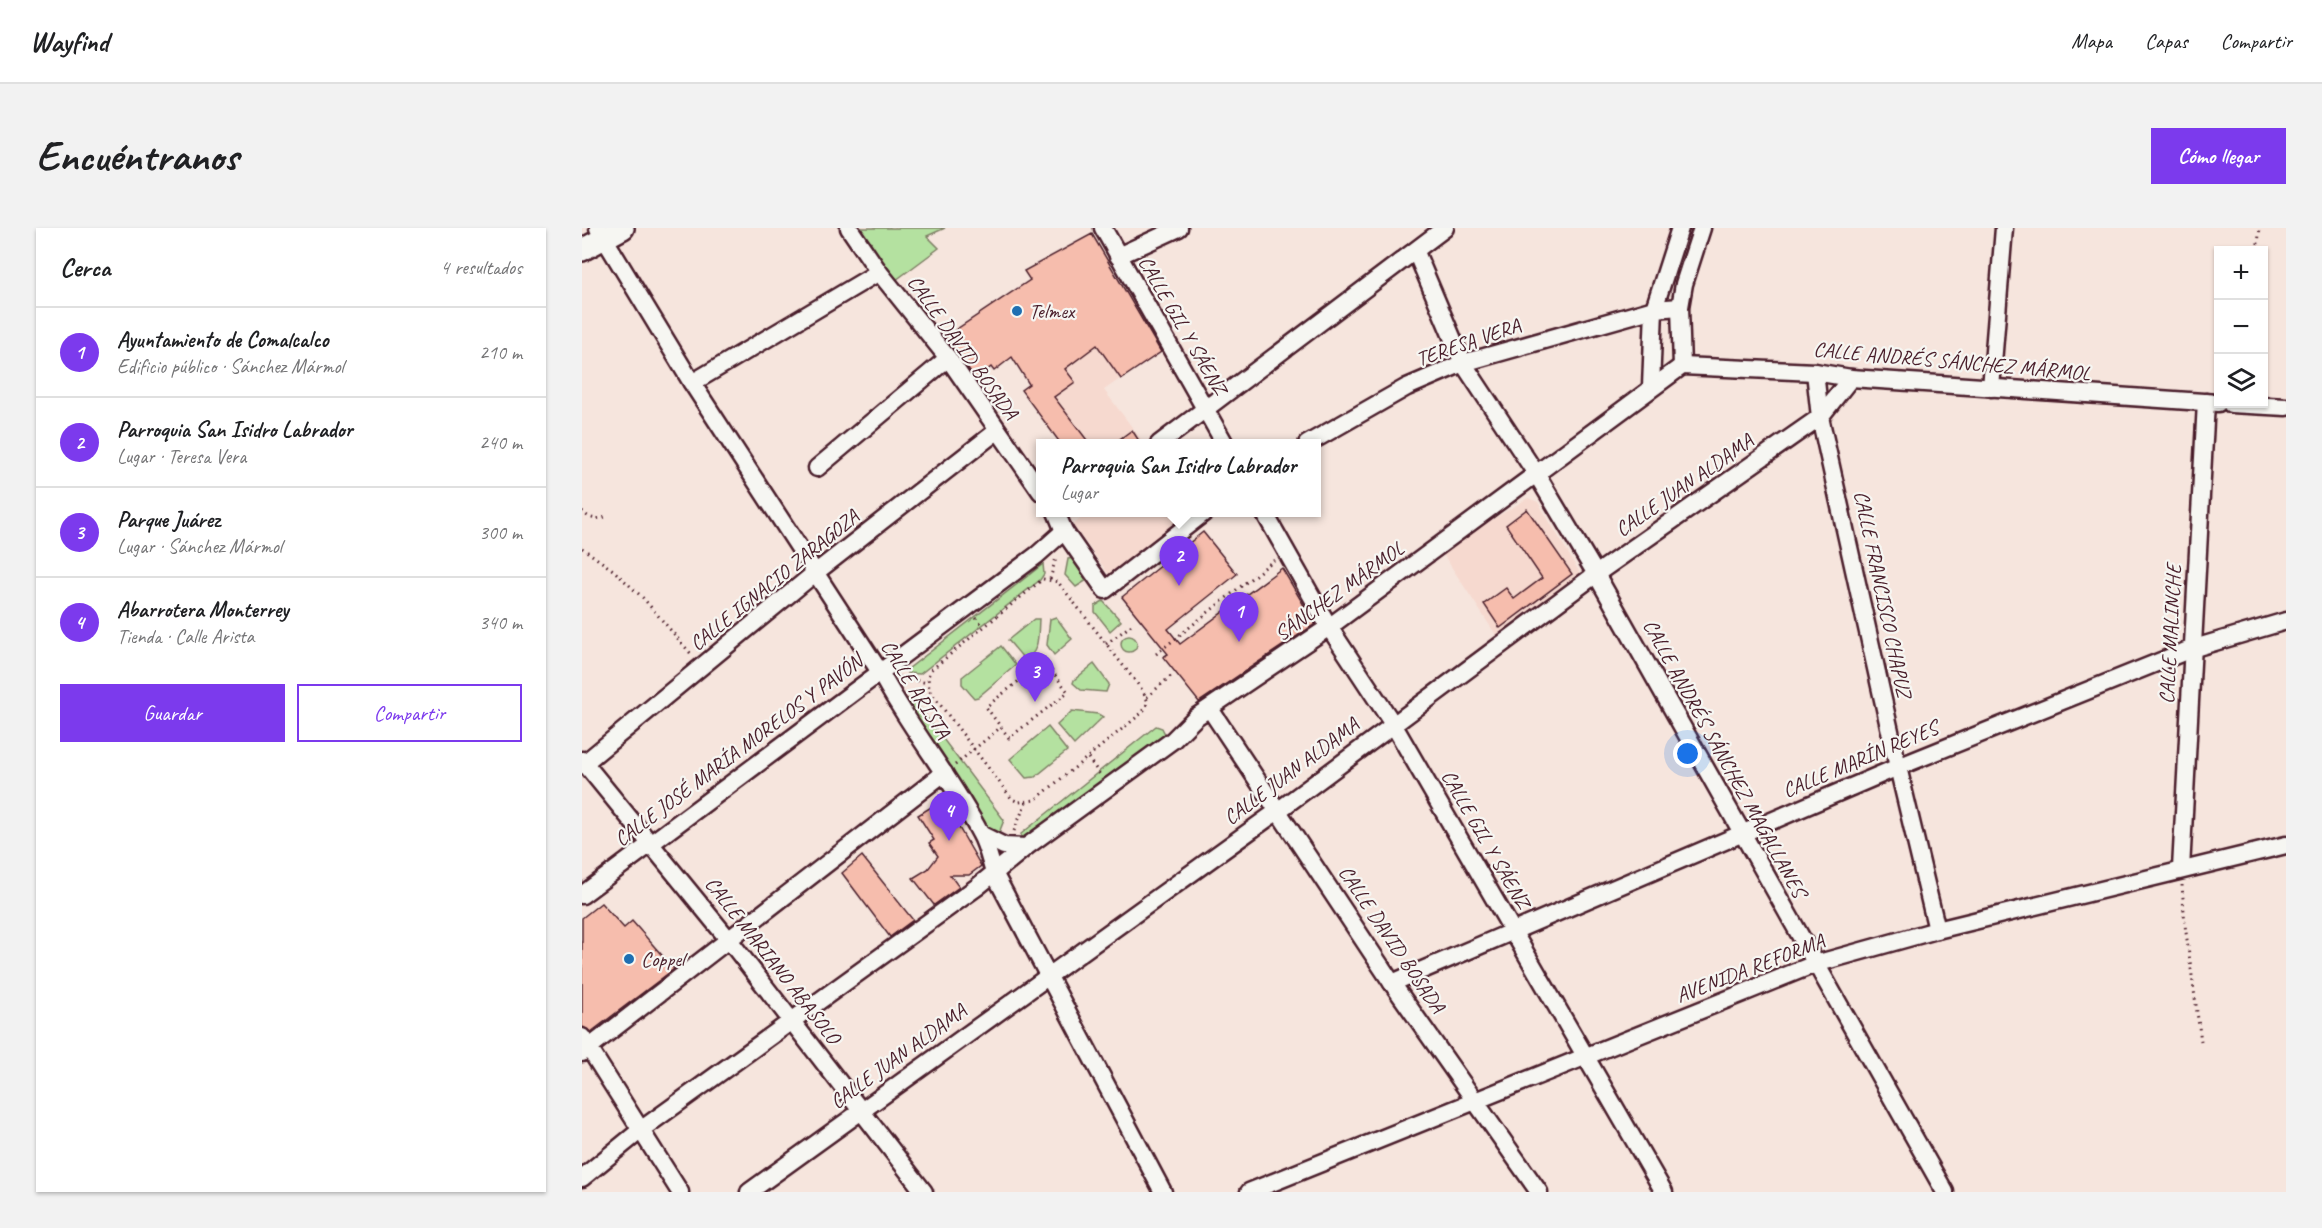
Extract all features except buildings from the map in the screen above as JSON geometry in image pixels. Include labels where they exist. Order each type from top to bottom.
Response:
[{"type":"main road","points":[[582,250],[600,233],[622,228]]},
{"type":"street","name":"CALLE DAVID BOSADA","points":[[849,228],[879,272],[948,358],[1036,485]]},
{"type":"street","name":"CALLE GIL Y SÁENZ","points":[[1103,228],[1222,439]]},
{"type":"street","points":[[1118,256],[1179,228]]},
{"type":"street","points":[[1166,439],[1445,228]]},
{"type":"street","points":[[1651,387],[1654,309],[1680,228]]},
{"type":"street","points":[[1682,366],[1680,307],[1684,284],[1702,228]]},
{"type":"street","points":[[1991,388],[2004,228]]},
{"type":"street","name":"CALLE ARISTA","points":[[600,233],[692,383],[880,672],[900,709],[944,773],[982,835],[994,873],[1163,1192]]},
{"type":"street","name":"CALLE ANDRÉS SÁNCHEZ MAGALLANES","points":[[1416,252],[1463,363],[1537,475],[1596,574],[1945,1192]]},
{"type":"street","points":[[692,383],[879,272]]},
{"type":"street","name":"TERESA VERA","points":[[1316,439],[1407,387],[1463,363],[1654,309],[1680,307]]},
{"type":"street","points":[[817,468],[948,358]]},
{"type":"street","name":"CALLE ANDRÉS SÁNCHEZ MÁRMOL","points":[[1682,366],[1815,372],[1851,378],[2212,403]]},
{"type":"street","name":"SÁNCHEZ MÁRMOL","points":[[582,1178],[642,1129],[793,1022],[1173,740],[1196,717],[1329,627],[1682,366]]},
{"type":"street","name":"CALLE FRANCISCO CHAPUZ","points":[[1815,372],[1820,417],[1937,930]]},
{"type":"street","name":"CALLE JUAN ALDAMA","points":[[749,1192],[1048,974],[1279,810],[1596,574],[1820,417],[1851,378]]},
{"type":"street","name":"CALLE MALINCHE","points":[[2181,869],[2191,649],[2212,403]]},
{"type":"street","points":[[2268,406],[2286,407]]},
{"type":"street","name":"CALLE IGNACIO ZARAGOZA","points":[[583,763],[702,668],[815,573],[997,431]]},
{"type":"street","points":[[1062,519],[1103,588],[1106,589],[1200,517]]},
{"type":"street","name":"CALLE GIL Y SÁENZ","points":[[1266,517],[1329,627],[1393,724],[1664,1192]]},
{"type":"street","name":"CALLE JOSÉ MARÍA MORELOS Y PAVÓN","points":[[582,895],[1028,562],[1062,519]]},
{"type":"street","name":"CALLE MARÍN REYES","points":[[1392,983],[1513,929],[1898,767],[2191,649],[2286,621]]},
{"type":"street","name":"CALLE DAVID BOSADA","points":[[1210,709],[1392,983],[1539,1192]]},
{"type":"street","name":"CALLE MARIANO ABASOLO","points":[[583,763],[729,940],[924,1192]]},
{"type":"street","points":[[680,1192],[642,1129],[585,1046],[729,940],[944,773]]},
{"type":"street","points":[[982,835],[1008,847],[1026,847]]},
{"type":"street","name":"AVENIDA REFORMA","points":[[1249,1192],[1815,964],[1937,930],[2286,845]]},
{"type":"path","points":[[2258,246],[2260,228]]},
{"type":"path","points":[[582,511],[597,520],[608,516]]},
{"type":"path","points":[[582,548],[613,570],[643,598],[702,668]]},
{"type":"path","points":[[1155,654],[1285,551]]},
{"type":"path","points":[[1147,697],[1058,582],[1043,579],[932,669],[928,684],[929,690],[1012,799],[1026,802],[1035,800],[1143,712],[1147,697],[1172,675]]},
{"type":"path","points":[[1106,644],[1133,624]]},
{"type":"path","points":[[1044,661],[1068,692],[1009,738],[1001,727],[986,707],[1044,661]]},
{"type":"path","points":[[880,672],[928,684]]},
{"type":"path","points":[[944,773],[1001,727]]},
{"type":"path","points":[[1008,847],[1026,802]]},
{"type":"path","points":[[2181,869],[2185,926],[2201,1041]]},
{"type":"shaded area","points":[[1092,234],[1160,351],[1104,390],[1141,439],[1058,439],[1021,390],[1074,348],[1024,271]]},
{"type":"shaded area","points":[[1528,498],[1538,502],[1581,575],[1581,579],[1496,635],[1441,551]]},
{"type":"shaded area","points":[[1083,517],[1173,517],[1178,525],[1110,576],[1073,525]]},
{"type":"green space","points":[[854,228],[945,228],[927,236],[939,248],[892,283]]},
{"type":"green space","points":[[1074,558],[1087,575],[1087,580],[1076,587],[1065,575],[1068,559]]},
{"type":"green space","points":[[1043,564],[1044,574],[1040,580],[920,674],[907,673],[908,669]]},
{"type":"green space","points":[[1103,601],[1121,621],[1110,631],[1095,612],[1095,606]]},
{"type":"green space","points":[[1056,617],[1072,639],[1054,655],[1047,645],[1050,619]]},
{"type":"green space","points":[[1034,619],[1039,619],[1036,648],[1029,657],[1024,659],[1008,640]]},
{"type":"green space","points":[[1129,636],[1135,638],[1137,644],[1135,650],[1129,652],[1123,650],[1121,644],[1123,638]]},
{"type":"green space","points":[[1001,646],[1016,665],[974,698],[962,684],[962,677]]},
{"type":"green space","points":[[1094,664],[1109,684],[1106,692],[1081,690],[1073,683]]},
{"type":"green space","points":[[904,699],[913,699],[1004,820],[999,833],[993,835],[985,832]]},
{"type":"green space","points":[[1072,711],[1098,714],[1103,717],[1074,745],[1057,725]]},
{"type":"green space","points":[[1156,726],[1162,728],[1166,736],[1021,841],[1021,834]]},
{"type":"green space","points":[[1048,727],[1067,751],[1035,777],[1026,778],[1010,759]]},
{"type":"place","name":"Telmex","points":[[1017,311]]},
{"type":"place","name":"Parroquia San Isidro Labrador","points":[[1179,586]]},
{"type":"place","name":"Ayuntamiento de Comalcalco","points":[[1239,642]]},
{"type":"place","name":"Parque Juárez","points":[[1035,702]]},
{"type":"place","name":"Abarrotera Monterrey","points":[[949,841]]},
{"type":"place","name":"Coppel","points":[[629,959]]}]
